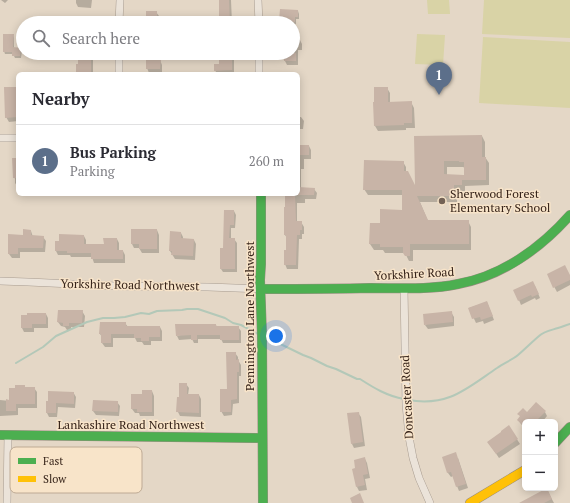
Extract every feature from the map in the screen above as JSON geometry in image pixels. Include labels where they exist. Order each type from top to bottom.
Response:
[{"type":"street","points":[[119,16],[120,0]]},
{"type":"street","points":[[258,0],[259,16]]},
{"type":"street","points":[[119,60],[120,72]]},
{"type":"street","points":[[259,60],[259,72]]},
{"type":"street","points":[[0,138],[16,138]]},
{"type":"street","name":"Pennington Lane Northwest","points":[[261,196],[260,290],[262,335],[263,503]]},
{"type":"street","name":"Yorkshire Road","points":[[260,290],[426,288],[449,286],[476,280],[513,263],[550,237],[570,214]]},
{"type":"street","name":"Yorkshire Road Northwest","points":[[0,281],[260,290]]},
{"type":"street","name":"Doncaster Road","points":[[404,288],[406,411],[409,437],[419,478],[430,503]]},
{"type":"street","points":[[558,440],[570,427]]},
{"type":"street","points":[[4,436],[7,503]]},
{"type":"street","name":"Lankashire Road Northwest","points":[[4,436],[262,438]]},
{"type":"street","points":[[470,503],[522,472]]},
{"type":"shaded area","points":[[427,0],[449,0],[450,14],[428,14]]},
{"type":"shaded area","points":[[484,0],[570,0],[570,38],[482,34]]},
{"type":"shaded area","points":[[417,34],[445,35],[443,65],[415,64]]},
{"type":"shaded area","points":[[483,37],[570,42],[570,108],[479,103]]},
{"type":"building","points":[[219,0],[229,0],[230,16],[219,16]]},
{"type":"building","points":[[280,9],[298,10],[298,16],[279,16]]},
{"type":"building","points":[[146,11],[157,11],[157,16],[146,16]]},
{"type":"building","points":[[3,34],[14,34],[13,47],[16,47],[16,56],[12,56],[12,52],[3,52]]},
{"type":"building","points":[[78,60],[91,60],[91,72],[76,72],[76,64],[78,64]]},
{"type":"building","points":[[146,60],[161,60],[160,69],[146,69]]},
{"type":"building","points":[[219,60],[232,60],[232,70],[214,71],[214,64],[219,64]]},
{"type":"building","points":[[284,60],[296,60],[296,61]]},
{"type":"building","points":[[4,87],[16,87],[16,117],[5,118]]},
{"type":"building","points":[[374,87],[388,87],[388,102],[412,101],[412,123],[404,123],[404,125],[374,126]]},
{"type":"building","points":[[482,135],[482,157],[486,157],[486,180],[462,180],[462,185],[454,185],[454,196],[417,196],[428,220],[469,220],[469,244],[410,244],[410,256],[405,256],[403,253],[403,247],[380,247],[380,244],[369,244],[370,223],[380,223],[380,209],[402,210],[402,190],[363,190],[364,160],[404,161],[404,171],[408,171],[415,185],[414,136]],"holes":[[[444,161],[464,162],[464,175],[444,174]]]},
{"type":"building","points":[[300,145],[309,145],[309,155],[300,155]]},
{"type":"building","points":[[12,158],[16,158],[16,178],[13,178]]},
{"type":"building","points":[[300,187],[315,188],[314,195],[300,195]]},
{"type":"building","points":[[285,196],[295,196],[296,221],[302,221],[302,230],[300,230],[300,235],[297,235],[296,265],[284,265],[284,250],[286,250],[286,235],[284,235]]},
{"type":"building","points":[[224,210],[234,210],[234,225],[230,225],[229,238],[235,238],[235,269],[220,269],[220,248],[223,248]]},
{"type":"building","points":[[23,229],[31,230],[31,235],[44,236],[43,248],[18,248],[18,254],[8,254],[8,234],[23,235]]},
{"type":"building","points":[[131,229],[157,229],[157,249],[139,249],[139,244],[131,244]]},
{"type":"building","points":[[170,231],[181,232],[181,238],[194,239],[193,256],[171,255],[172,251],[169,251]]},
{"type":"building","points":[[59,234],[84,235],[84,244],[104,244],[103,238],[117,238],[117,250],[123,250],[123,259],[91,259],[91,253],[67,253],[67,251],[55,251],[55,241],[59,241]]},
{"type":"building","points":[[565,265],[570,275],[570,280],[553,288],[547,274]]},
{"type":"building","points":[[533,281],[539,294],[532,297],[531,295],[518,301],[513,290]]},
{"type":"building","points":[[487,301],[493,316],[481,320],[480,317],[472,319],[468,308]]},
{"type":"building","points":[[58,310],[83,310],[82,323],[69,323],[69,326],[63,326],[63,323],[57,322]]},
{"type":"building","points":[[452,311],[453,322],[424,325],[423,314]]},
{"type":"building","points":[[27,313],[46,313],[46,324],[32,324],[32,328],[21,328],[21,315],[27,315]]},
{"type":"building","points":[[100,322],[126,322],[126,326],[160,326],[160,337],[149,337],[149,341],[141,341],[141,338],[134,338],[134,334],[111,334],[111,343],[101,343],[101,334],[99,334]]},
{"type":"building","points":[[175,324],[216,324],[216,326],[239,326],[239,340],[220,340],[220,335],[197,335],[197,340],[191,340],[191,335],[176,336]]},
{"type":"building","points":[[226,352],[236,352],[236,360],[239,359],[239,372],[237,372],[237,399],[231,400],[231,412],[220,412],[220,389],[227,389]]},
{"type":"building","points":[[179,383],[187,383],[187,394],[199,394],[199,413],[176,412],[177,397],[179,397]]},
{"type":"building","points":[[15,385],[35,387],[35,404],[16,404],[16,411],[6,411],[6,399],[9,400],[9,388],[15,388]]},
{"type":"building","points":[[142,390],[152,390],[152,412],[137,412],[137,409],[131,409],[131,394],[142,394]]},
{"type":"building","points":[[48,391],[74,392],[74,404],[56,403],[56,413],[46,413]]},
{"type":"building","points":[[93,400],[118,401],[118,412],[92,411]]},
{"type":"building","points":[[536,402],[546,411],[538,419],[522,419],[522,424],[517,420],[520,416],[517,414],[523,408],[527,412]]},
{"type":"building","points":[[359,412],[363,442],[351,444],[347,413]]},
{"type":"building","points":[[509,425],[518,439],[496,454],[487,442]]},
{"type":"building","points":[[456,452],[466,484],[456,487],[451,472],[447,473],[442,457]]},
{"type":"building","points":[[365,457],[368,474],[363,475],[365,485],[356,487],[352,469],[355,468],[354,460]]},
{"type":"building","points":[[541,491],[548,491],[552,499],[544,503],[519,503]]},
{"type":"building","points":[[360,493],[364,503],[352,503],[350,498]]},
{"type":"waterway","points":[[16,363],[43,347],[56,336],[87,322],[103,318],[125,317],[141,313],[149,314],[157,311],[198,309],[225,318],[258,334]]},
{"type":"waterway","points":[[408,400],[434,401],[456,394],[516,357],[543,333],[570,324]]},
{"type":"waterway","points":[[266,337],[327,366],[360,379],[386,394],[404,399]]},
{"type":"traffic: fast","points":[[261,196],[260,280],[262,335],[263,503]]},
{"type":"traffic: fast","points":[[261,289],[415,288],[458,284],[490,274],[520,259],[546,239],[570,215]]},
{"type":"traffic: fast","points":[[558,440],[570,427]]},
{"type":"traffic: fast","points":[[0,435],[262,438]]},
{"type":"traffic: slow","points":[[470,503],[522,472]]},
{"type":"place","name":"Bus Parking","points":[[439,95]]},
{"type":"place","name":"Sherwood Forest Elementary School","points":[[442,201]]}]
